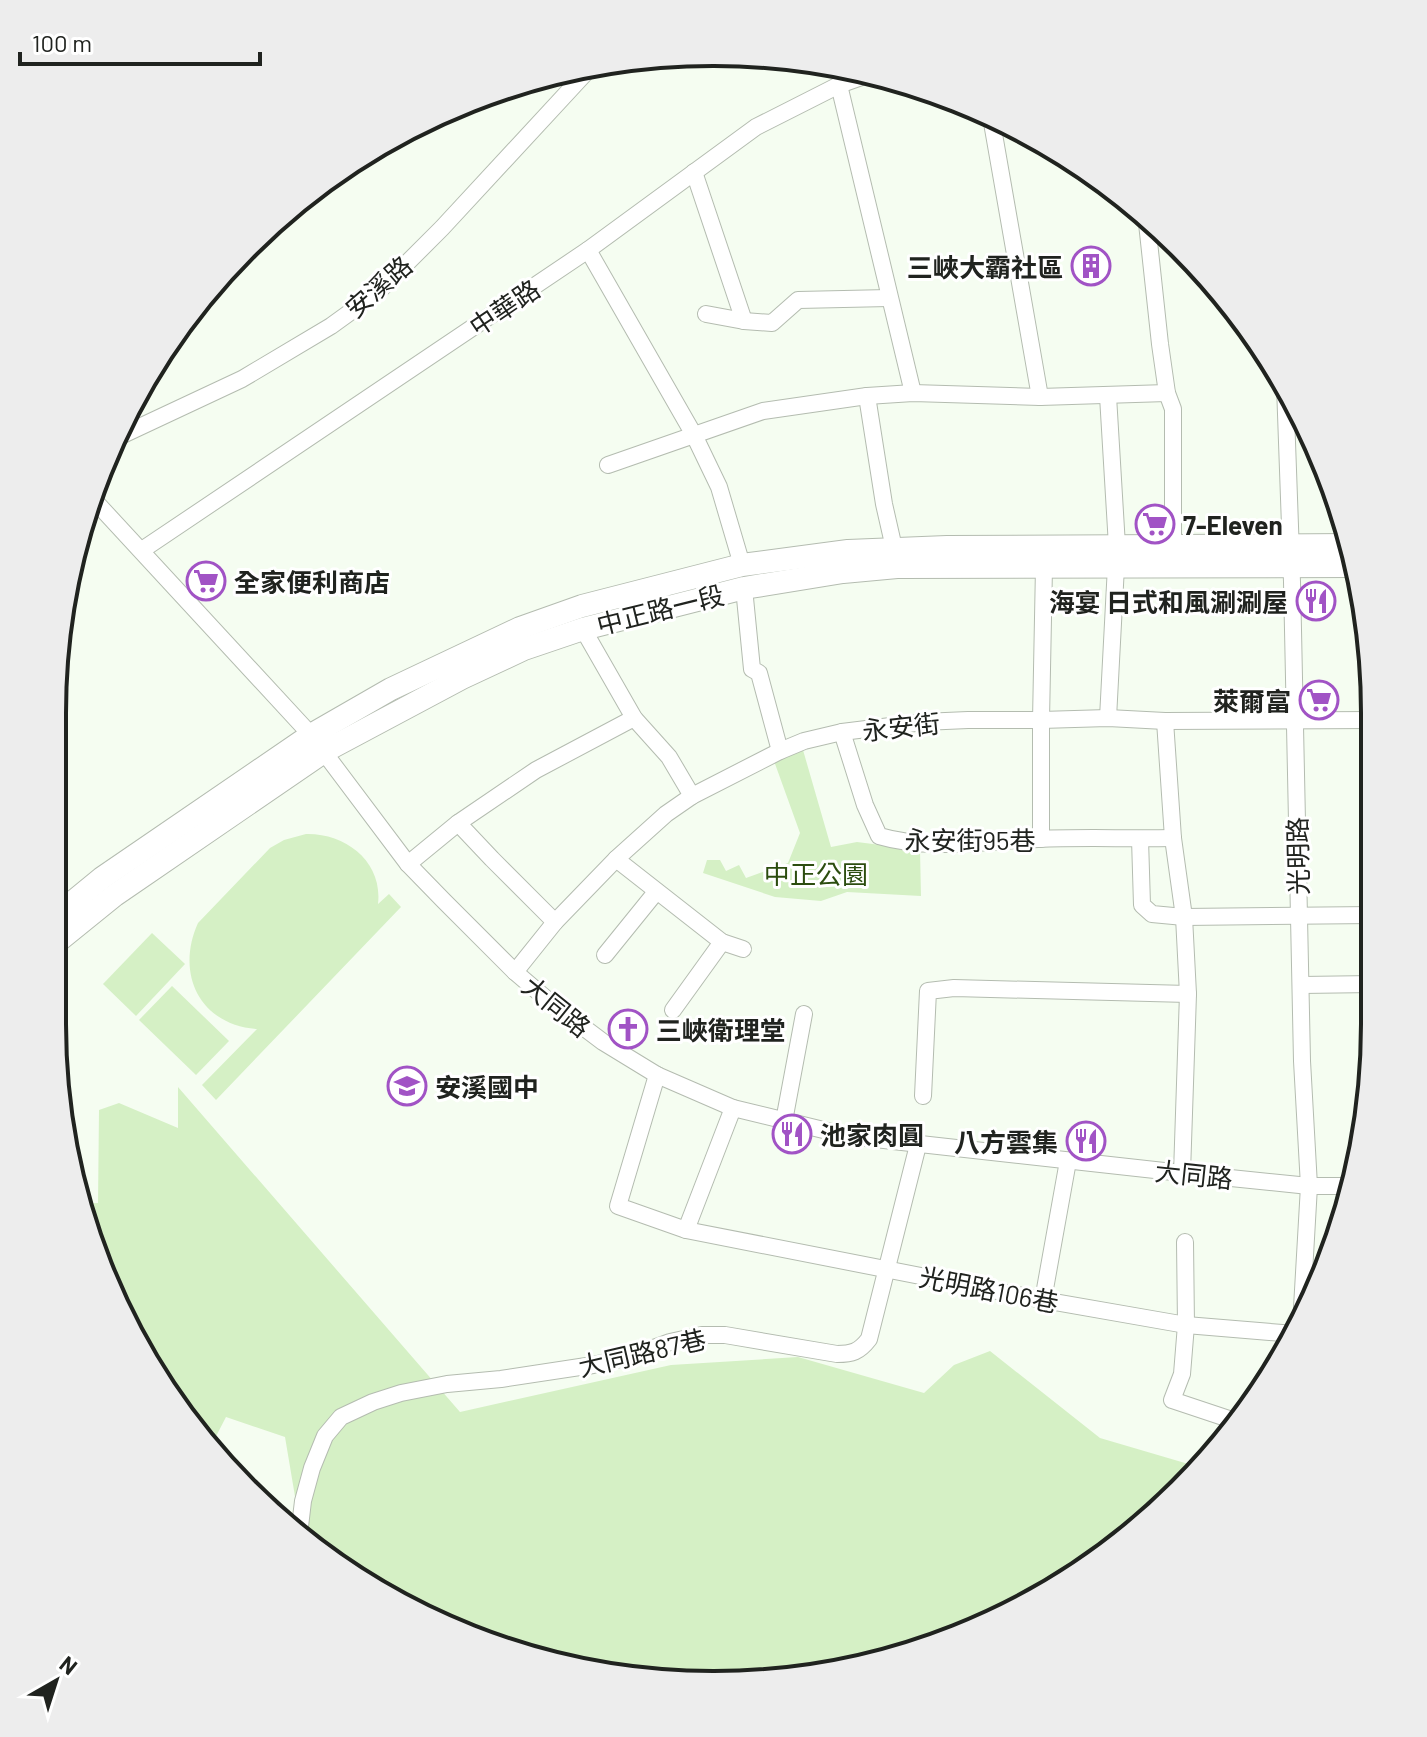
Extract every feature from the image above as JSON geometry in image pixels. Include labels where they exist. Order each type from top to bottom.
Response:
[{"type":"main road","name":"中正路一段","points":[[66,908],[102,878],[318,743],[524,649],[583,629],[744,588],[897,567],[1044,567],[1173,546],[1291,555],[1343,564]]},
{"type":"main road","name":"中正路一段","points":[[66,935],[391,689],[520,628],[582,606],[742,565],[848,551],[894,548],[1116,556],[1291,555],[1339,547]]},
{"type":"street","name":"安溪路","points":[[131,431],[242,379],[331,326],[378,292],[442,228],[579,80]]},
{"type":"street","name":"中華路","points":[[142,550],[588,250],[756,127],[851,81]]},
{"type":"street","points":[[839,85],[913,393]]},
{"type":"street","points":[[993,130],[1040,397]]},
{"type":"street","points":[[694,172],[744,321]]},
{"type":"street","points":[[1148,235],[1167,393],[1173,409],[1173,546]]},
{"type":"street","points":[[588,250],[694,435],[719,487],[742,565]]},
{"type":"street","points":[[706,314],[772,323],[798,300],[889,298]]},
{"type":"street","points":[[608,465],[763,411],[867,396],[913,393],[1040,397],[1167,393]]},
{"type":"street","points":[[867,396],[894,548]]},
{"type":"street","points":[[1108,396],[1116,556],[1108,718]]},
{"type":"street","name":"光明路","points":[[1286,412],[1302,1061],[1309,1186],[1303,1291]]},
{"type":"street","name":"大同路","points":[[100,506],[318,743],[408,864],[515,972],[550,1002],[603,1042],[657,1075],[733,1108],[848,1136],[1309,1186],[1340,1186]]},
{"type":"street","points":[[1041,839],[1044,567]]},
{"type":"street","points":[[744,588],[752,669],[759,673],[780,751]]},
{"type":"street","points":[[583,629],[634,718],[669,757],[692,796]]},
{"type":"street","points":[[408,864],[458,823],[536,770],[634,718]]},
{"type":"street","name":"永安街","points":[[515,972],[555,922],[616,859],[666,814],[692,796],[804,741],[842,732],[953,720],[1361,720]]},
{"type":"street","points":[[1165,721],[1173,838],[1184,917],[1188,994],[1182,1173]]},
{"type":"street","name":"永安街95巷","points":[[842,732],[865,805],[879,836],[901,842],[933,844],[1173,838]]},
{"type":"street","points":[[458,823],[555,922]]},
{"type":"street","points":[[1140,839],[1142,905],[1152,914],[1184,917],[1361,915]]},
{"type":"street","points":[[616,859],[722,942],[743,949]]},
{"type":"street","points":[[605,955],[656,892]]},
{"type":"street","points":[[673,1010],[722,942]]},
{"type":"street","points":[[1301,985],[1361,984]]},
{"type":"street","points":[[923,1096],[928,991],[954,988],[1188,994]]},
{"type":"street","points":[[784,1121],[804,1014]]},
{"type":"street","name":"光明路106巷","points":[[657,1075],[618,1206],[686,1230],[1043,1300],[1186,1325],[1282,1333]]},
{"type":"street","points":[[686,1230],[733,1108]]},
{"type":"street","name":"大同路87巷","points":[[301,1521],[312,1468],[325,1436],[341,1417],[401,1393],[593,1365],[702,1335],[725,1335],[837,1354],[852,1354],[861,1349],[869,1339],[918,1145]]},
{"type":"street","points":[[1043,1300],[1068,1161]]},
{"type":"street","points":[[1185,1242],[1186,1325],[1182,1374],[1172,1400],[1227,1418]]},
{"type":"green space","name":"中正公園","points":[[803,750],[831,847],[857,842],[920,850],[921,896],[847,892],[821,901],[775,897],[703,873],[707,860],[720,860],[726,871],[739,865],[746,878],[788,863],[800,833],[774,761]]},
{"type":"green space","points":[[306,834],[335,839],[359,853],[374,875],[378,904],[389,894],[401,907],[216,1100],[202,1085],[257,1029],[220,1018],[198,994],[190,961],[198,923],[270,848]]},
{"type":"green space","points":[[152,933],[185,964],[136,1016],[103,984]]},
{"type":"green space","points":[[172,986],[229,1041],[196,1075],[139,1020]]},
{"type":"green space","points":[[178,1087],[460,1412],[671,1365],[798,1357],[924,1393],[954,1365],[990,1351],[1100,1438],[1187,1464],[1108,1537],[1037,1584],[961,1622],[881,1649],[840,1659],[756,1670],[671,1670],[587,1659],[505,1637],[427,1604],[354,1562],[319,1537],[299,1520],[285,1437],[226,1417],[216,1437],[175,1383],[133,1310],[115,1271],[92,1203],[98,1203],[99,1110],[119,1103],[178,1128]]},
{"type":"place","name":"三峽大霸社區","points":[[1091,266]]},
{"type":"place","name":"7-Eleven","points":[[1155,524]]},
{"type":"place","name":"全家便利商店","points":[[206,581]]},
{"type":"place","name":"海宴 日式和風涮涮屋","points":[[1316,601]]},
{"type":"place","name":"萊爾富","points":[[1319,700]]},
{"type":"place","name":"三峽衛理堂","points":[[628,1029]]},
{"type":"place","name":"安溪國中","points":[[407,1086]]},
{"type":"place","name":"池家肉圓","points":[[792,1134]]},
{"type":"place","name":"八方雲集","points":[[1086,1141]]}]
